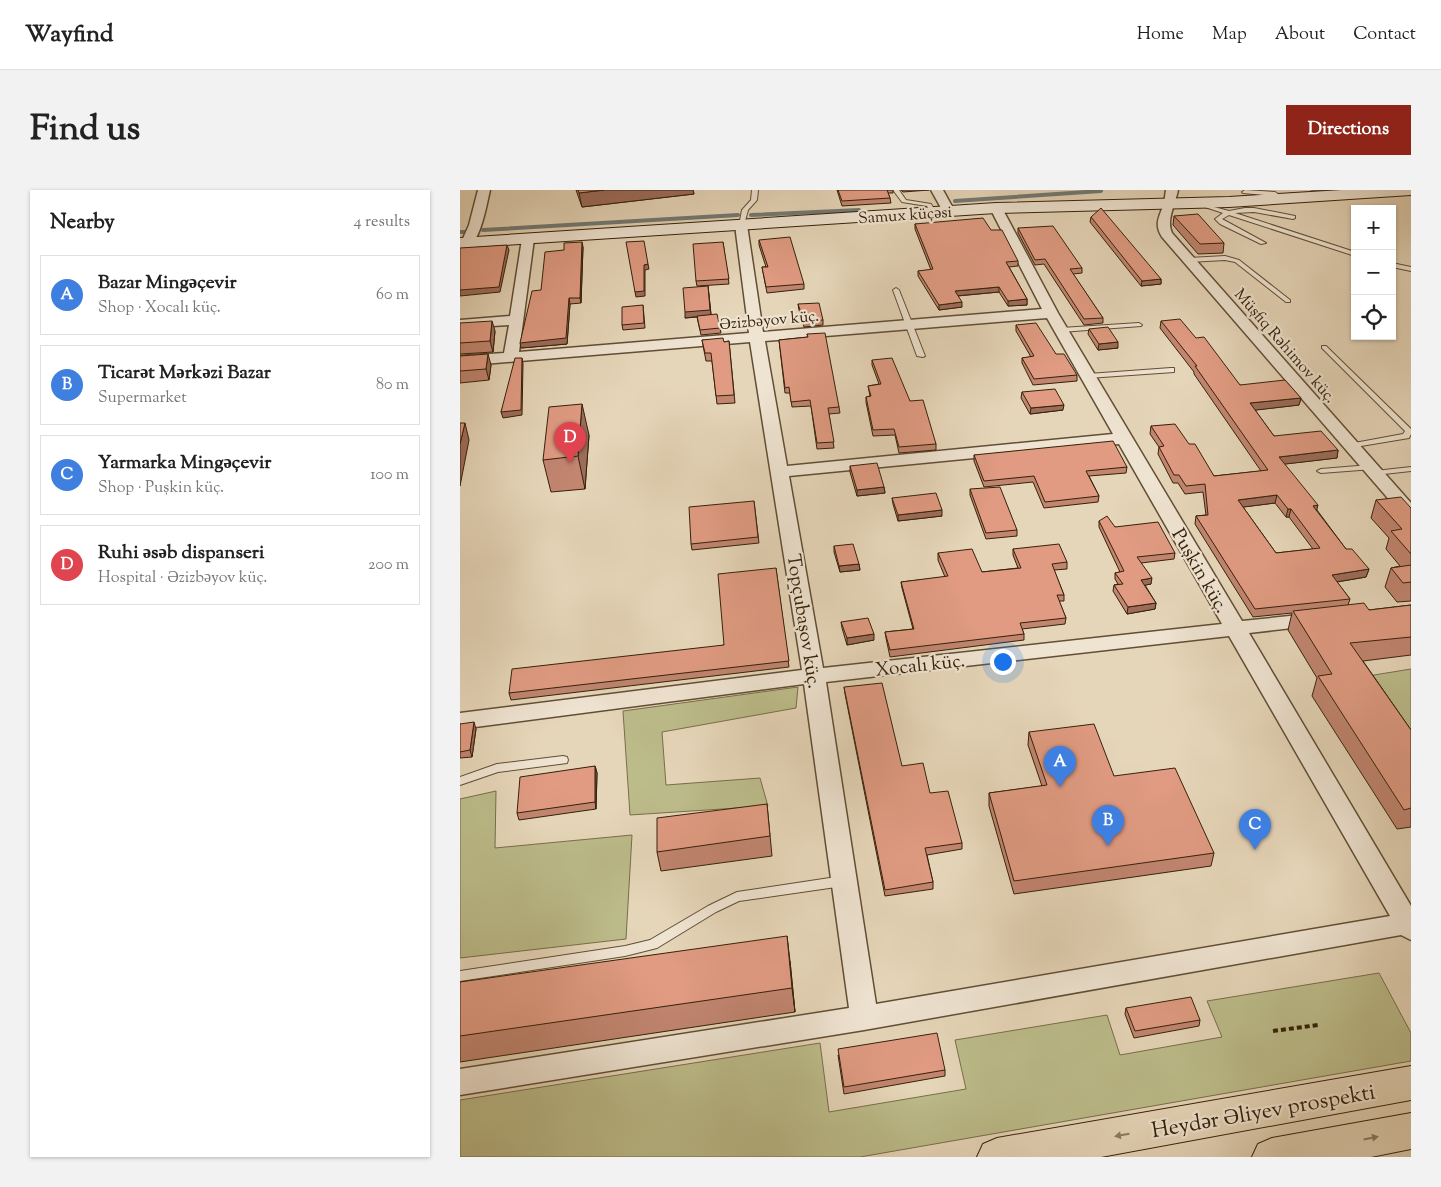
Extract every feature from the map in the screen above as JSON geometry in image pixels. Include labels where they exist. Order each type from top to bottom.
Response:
[{"type":"main road","name":"Samux küçəsi","points":[[463,243],[1171,197],[1201,204],[1408,193]]},
{"type":"main road","name":"Heydər Əliyev prospekti","points":[[997,1157],[1411,1083]]},
{"type":"main road","points":[[1272,1157],[1411,1131]]},
{"type":"street","points":[[463,243],[476,225],[484,190]]},
{"type":"street","points":[[937,190],[942,212]]},
{"type":"street","name":"Müşfiq Rəhimov küç.","points":[[1171,197],[1162,218],[1162,226],[1166,234],[1411,514]]},
{"type":"street","name":"Puşkin küç.","points":[[996,208],[1051,313],[1409,926]]},
{"type":"street","name":"Topçubaşov küç.","points":[[742,225],[757,338],[814,676],[864,1018]]},
{"type":"street","points":[[511,358],[528,239]]},
{"type":"street","name":"Əzizbəyov küç.","points":[[460,362],[1051,313]]},
{"type":"street","points":[[460,324],[516,320]]},
{"type":"street","points":[[781,472],[1125,438]]},
{"type":"street","name":"Xocalı küç.","points":[[460,721],[814,676],[1342,616]]},
{"type":"street","points":[[460,1082],[864,1018],[1409,926]]},
{"type":"lane","points":[[742,225],[745,210],[754,200],[755,190]]},
{"type":"lane","points":[[896,190],[904,201],[929,204],[942,212]]},
{"type":"lane","points":[[1245,192],[1275,194],[1283,199]]},
{"type":"lane","points":[[1201,204],[1351,253]]},
{"type":"lane","points":[[1263,243],[1219,222],[1218,219],[1226,213],[1247,210],[1293,218]]},
{"type":"lane","points":[[1189,260],[1225,258],[1237,261],[1288,301]]},
{"type":"lane","points":[[1396,266],[1411,269]]},
{"type":"lane","points":[[896,290],[921,356]]},
{"type":"lane","points":[[1061,330],[1140,325]]},
{"type":"lane","points":[[1324,347],[1404,425],[1408,432],[1406,436],[1352,446]]},
{"type":"lane","points":[[1088,376],[1170,370]]},
{"type":"lane","points":[[1321,471],[1411,469]]},
{"type":"lane","points":[[460,781],[496,768],[563,760]]},
{"type":"lane","points":[[460,976],[625,951],[653,944],[712,909],[737,897],[843,880]]},
{"type":"path","points":[[1274,1032],[1318,1025]]},
{"type":"green space","points":[[1411,669],[1411,738],[1368,676]]},
{"type":"green space","points":[[798,687],[796,708],[662,732],[666,785],[760,778],[768,806],[630,815],[623,711]]},
{"type":"green space","points":[[496,791],[495,848],[632,835],[626,939],[460,958],[460,799]]},
{"type":"green space","points":[[1379,973],[1411,1033],[1411,1061],[860,1157],[460,1157],[460,1100],[820,1043],[829,1112],[966,1089],[955,1040],[1107,1015],[1120,1055],[1222,1037],[1207,1001]]},
{"type":"building","points":[[578,190],[604,190],[579,193]]},
{"type":"building","points":[[838,190],[887,190],[890,198],[842,201]]},
{"type":"building","points":[[1101,208],[1161,279],[1142,281],[1091,217]]},
{"type":"building","points":[[1198,214],[1224,243],[1200,244],[1174,216]]},
{"type":"building","points":[[983,218],[991,230],[1002,230],[1018,261],[1006,262],[1027,299],[1008,301],[999,287],[955,291],[962,302],[939,305],[918,271],[933,269],[915,224]]},
{"type":"building","points":[[1053,226],[1082,268],[1070,269],[1103,318],[1084,319],[1045,259],[1035,260],[1018,228]]},
{"type":"building","points":[[790,237],[804,284],[766,287],[762,267],[768,267],[759,240]]},
{"type":"building","points":[[644,241],[648,264],[644,265],[644,291],[635,292],[626,242]]},
{"type":"building","points":[[582,242],[580,298],[569,298],[566,338],[520,343],[532,291],[541,290],[545,252],[564,250],[564,243]]},
{"type":"building","points":[[723,242],[729,279],[696,281],[693,244]]},
{"type":"building","points":[[507,245],[499,287],[460,290],[460,248]]},
{"type":"building","points":[[708,286],[710,310],[685,312],[683,288]]},
{"type":"building","points":[[819,303],[823,320],[804,321],[798,304]]},
{"type":"building","points":[[643,305],[644,323],[622,325],[622,307]]},
{"type":"building","points":[[717,314],[720,328],[700,330],[697,316]]},
{"type":"building","points":[[1180,319],[1196,338],[1204,337],[1240,385],[1285,380],[1301,398],[1250,403],[1274,436],[1321,431],[1338,450],[1279,457],[1318,505],[1313,506],[1346,549],[1352,549],[1369,569],[1332,575],[1350,599],[1255,609],[1196,516],[1208,515],[1205,484],[1186,486],[1179,475],[1174,475],[1159,447],[1164,446],[1151,426],[1175,424],[1189,444],[1195,444],[1214,476],[1268,470],[1195,366],[1197,366],[1161,321]],"holes":[[[1277,495],[1288,509],[1291,509],[1320,548],[1276,553],[1238,500]]]},
{"type":"building","points":[[492,321],[490,341],[460,343],[460,323]]},
{"type":"building","points":[[1036,323],[1056,354],[1064,354],[1077,375],[1034,379],[1022,358],[1034,356],[1016,325]]},
{"type":"building","points":[[1108,327],[1118,342],[1099,344],[1089,329]]},
{"type":"building","points":[[825,333],[839,407],[828,408],[834,442],[817,443],[810,400],[791,402],[789,387],[785,388],[779,340],[808,337],[807,334]]},
{"type":"building","points":[[723,338],[724,342],[729,341],[734,395],[716,396],[711,353],[705,353],[702,340]]},
{"type":"building","points":[[488,354],[486,369],[460,371],[460,356]]},
{"type":"building","points":[[515,358],[522,358],[521,410],[501,412]]},
{"type":"building","points":[[892,358],[910,401],[923,400],[936,444],[899,447],[894,429],[873,430],[866,397],[871,396],[868,386],[881,384],[872,360]]},
{"type":"building","points":[[1055,389],[1064,405],[1031,408],[1022,392]]},
{"type":"building","points":[[582,404],[578,456],[543,460],[549,407]]},
{"type":"building","points":[[460,423],[465,423],[460,444]]},
{"type":"building","points":[[1113,441],[1127,467],[1086,471],[1099,496],[1045,502],[1034,476],[984,481],[974,455]]},
{"type":"building","points":[[877,463],[884,487],[857,490],[850,466]]},
{"type":"building","points":[[1000,487],[1017,530],[986,533],[970,489]]},
{"type":"building","points":[[936,493],[942,510],[898,515],[892,498]]},
{"type":"building","points":[[1401,497],[1411,508],[1411,554],[1391,531],[1402,529],[1376,500]]},
{"type":"building","points":[[754,501],[758,537],[691,544],[689,507]]},
{"type":"building","points":[[1107,516],[1115,527],[1158,522],[1175,553],[1137,557],[1152,578],[1141,580],[1156,603],[1128,607],[1114,585],[1123,584],[1115,573],[1124,571],[1099,521]]},
{"type":"building","points":[[853,544],[859,564],[839,566],[834,546]]},
{"type":"building","points":[[1059,544],[1067,562],[1052,564],[1064,595],[1057,595],[1066,618],[1020,623],[1024,634],[890,650],[885,632],[914,629],[901,582],[948,576],[938,553],[972,549],[982,572],[1021,568],[1013,549]]},
{"type":"building","points":[[1411,565],[1411,582],[1403,583],[1391,568]]},
{"type":"building","points":[[776,568],[789,661],[509,693],[512,669],[724,645],[718,574]]},
{"type":"building","points":[[1364,603],[1369,610],[1411,605],[1411,637],[1350,643],[1411,730],[1411,808],[1404,810],[1318,676],[1332,674],[1293,611]]},
{"type":"building","points":[[868,618],[874,634],[847,638],[841,622]]},
{"type":"building","points":[[882,683],[902,766],[923,763],[930,793],[948,791],[962,843],[925,848],[933,882],[885,890],[844,687]]},
{"type":"building","points":[[474,722],[470,750],[460,752],[460,724]]},
{"type":"building","points":[[1094,724],[1114,776],[1175,768],[1214,853],[1014,881],[989,793],[1047,785],[1029,732]]},
{"type":"building","points":[[595,766],[595,802],[517,813],[520,777]]},
{"type":"building","points":[[767,804],[770,836],[657,852],[657,818]]},
{"type":"building","points":[[787,936],[792,988],[460,1036],[460,982]]},
{"type":"building","points":[[1191,997],[1200,1020],[1135,1031],[1126,1008]]},
{"type":"building","points":[[937,1033],[945,1070],[844,1087],[838,1049]]},
{"type":"waterway","points":[[1312,192],[1341,190]]},
{"type":"waterway","points":[[955,201],[1101,191]]},
{"type":"waterway","points":[[751,215],[859,210]]},
{"type":"waterway","points":[[483,230],[738,215]]},
{"type":"waterway","points":[[460,232],[465,232]]},
{"type":"place","name":"Ruhi əsəb dispanseri","points":[[570,463]]},
{"type":"place","name":"Bazar Mingəçevir","points":[[1060,787]]},
{"type":"place","name":"Ticarət Mərkəzi Bazar","points":[[1108,846]]},
{"type":"place","name":"Yarmarka Mingəçevir","points":[[1255,850]]}]
